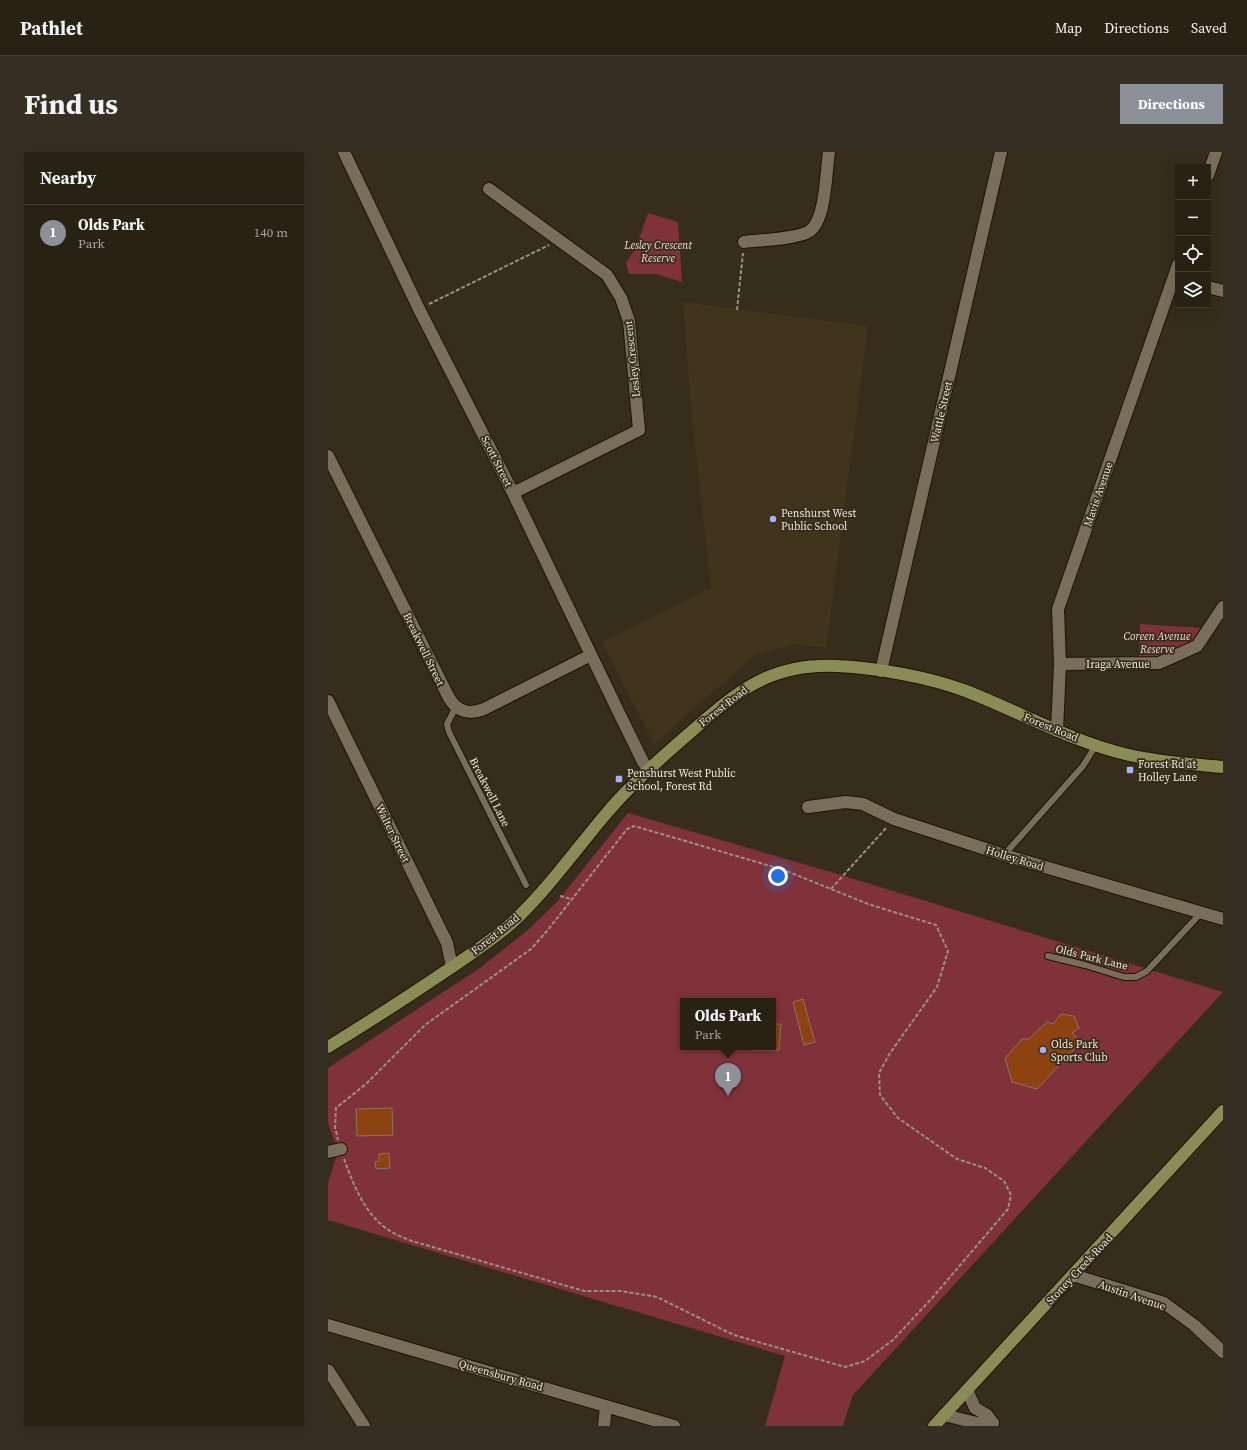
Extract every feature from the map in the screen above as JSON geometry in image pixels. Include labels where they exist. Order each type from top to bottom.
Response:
[{"type":"main road","name":"Forest Road","points":[[328,1047],[452,967],[510,924],[556,877],[604,816],[649,770],[728,701],[762,679],[781,671],[811,666],[838,666],[881,671],[951,686],[1057,731],[1128,755],[1223,767]]},
{"type":"main road","name":"Stoney Creek Road","points":[[934,1426],[1223,1111]]},
{"type":"street","name":"Scott Street","points":[[344,152],[419,309],[513,493],[635,746],[649,770]]},
{"type":"street","points":[[744,242],[802,235],[814,228],[820,216],[829,152]]},
{"type":"street","name":"Wattle Street","points":[[881,671],[1001,152]]},
{"type":"street","points":[[1211,166],[1216,152]]},
{"type":"street","name":"Lesley Crescent","points":[[489,189],[607,275],[621,298],[629,321],[639,430],[513,493]]},
{"type":"street","name":"Mavis Avenue","points":[[1057,731],[1060,664],[1058,609],[1175,278]]},
{"type":"street","points":[[1211,287],[1223,291]]},
{"type":"street","name":"Breakwell Street","points":[[328,456],[449,698],[456,707]]},
{"type":"street","name":"Iraga Avenue","points":[[1060,664],[1159,664],[1197,646],[1223,606]]},
{"type":"street","points":[[456,707],[471,713],[484,709],[591,655]]},
{"type":"street","name":"Walter Street","points":[[328,701],[447,943],[452,967]]},
{"type":"street","name":"Holley Road","points":[[808,807],[846,802],[877,809],[894,818],[1004,855],[1223,919]]},
{"type":"street","points":[[328,1152],[341,1149]]},
{"type":"street","name":"Austin Avenue","points":[[1073,1275],[1164,1304],[1194,1325],[1223,1352]]},
{"type":"street","name":"Queensbury Road","points":[[328,1325],[674,1426]]},
{"type":"street","points":[[328,1370],[364,1426]]},
{"type":"street","points":[[967,1390],[975,1408],[999,1424]]},
{"type":"street","points":[[604,1426],[606,1406]]},
{"type":"street","points":[[944,1415],[985,1425],[999,1424]]},
{"type":"lane","name":"Breakwell Lane","points":[[456,707],[447,724],[449,732],[526,885]]},
{"type":"lane","points":[[1004,855],[1083,766],[1096,745]]},
{"type":"lane","name":"Olds Park Lane","points":[[1048,956],[1124,977],[1136,977],[1147,971],[1200,913]]},
{"type":"path","points":[[419,309],[559,240]]},
{"type":"path","points":[[737,310],[744,242]]},
{"type":"path","points":[[832,889],[894,818]]},
{"type":"path","points":[[634,826],[784,870],[832,889],[868,904],[936,925],[948,950],[938,987],[890,1053],[879,1073],[880,1095],[898,1118],[957,1159],[985,1168],[1004,1181],[1011,1195],[1008,1209],[934,1297],[893,1340],[865,1361],[845,1367],[734,1334],[657,1297],[621,1291],[584,1291],[412,1241],[387,1229],[368,1210],[351,1179],[335,1130],[336,1108],[366,1084],[425,1024],[531,949],[627,829],[634,826]]},
{"type":"path","points":[[560,896],[572,899]]},
{"type":"shaded area","name":"Penshurst West Public School","points":[[683,302],[868,326],[826,648],[794,644],[755,655],[654,744],[602,642],[711,588],[691,408]]},
{"type":"green space","name":"Lesley Crescent Reserve","points":[[648,213],[678,222],[682,282],[656,274],[629,274],[626,263],[636,248]]},
{"type":"green space","name":"Coreen Avenue Reserve","points":[[1140,624],[1201,628],[1192,643],[1159,659],[1139,659]]},
{"type":"green space","points":[[628,813],[834,873],[1223,992],[853,1395],[843,1426],[765,1426],[785,1356],[328,1220],[328,1183],[338,1151],[328,1123],[328,1068],[480,968],[528,930],[556,903]]},
{"type":"building","points":[[803,999],[815,1042],[804,1045],[793,1002]]},
{"type":"building","name":"Olds Park Sports Club","points":[[1061,1014],[1074,1016],[1079,1028],[1072,1033],[1081,1042],[1037,1089],[1012,1082],[1005,1058],[1022,1039],[1029,1039],[1047,1022],[1053,1024]]},
{"type":"building","points":[[776,1024],[781,1024],[779,1050],[776,1050]]},
{"type":"building","points":[[392,1108],[393,1135],[357,1136],[356,1109]]},
{"type":"building","points":[[389,1153],[390,1168],[376,1169],[375,1162],[379,1161],[379,1154]]},
{"type":"place","name":"Penshurst West Public School","points":[[773,519]]},
{"type":"place","name":"Forest Rd at Holley Lane","points":[[1130,770]]},
{"type":"place","name":"Penshurst West Public School, Forest Rd","points":[[619,779]]},
{"type":"place","name":"Olds Park Sports Club","points":[[1043,1050]]},
{"type":"place","name":"Olds Park","points":[[728,1096]]}]
